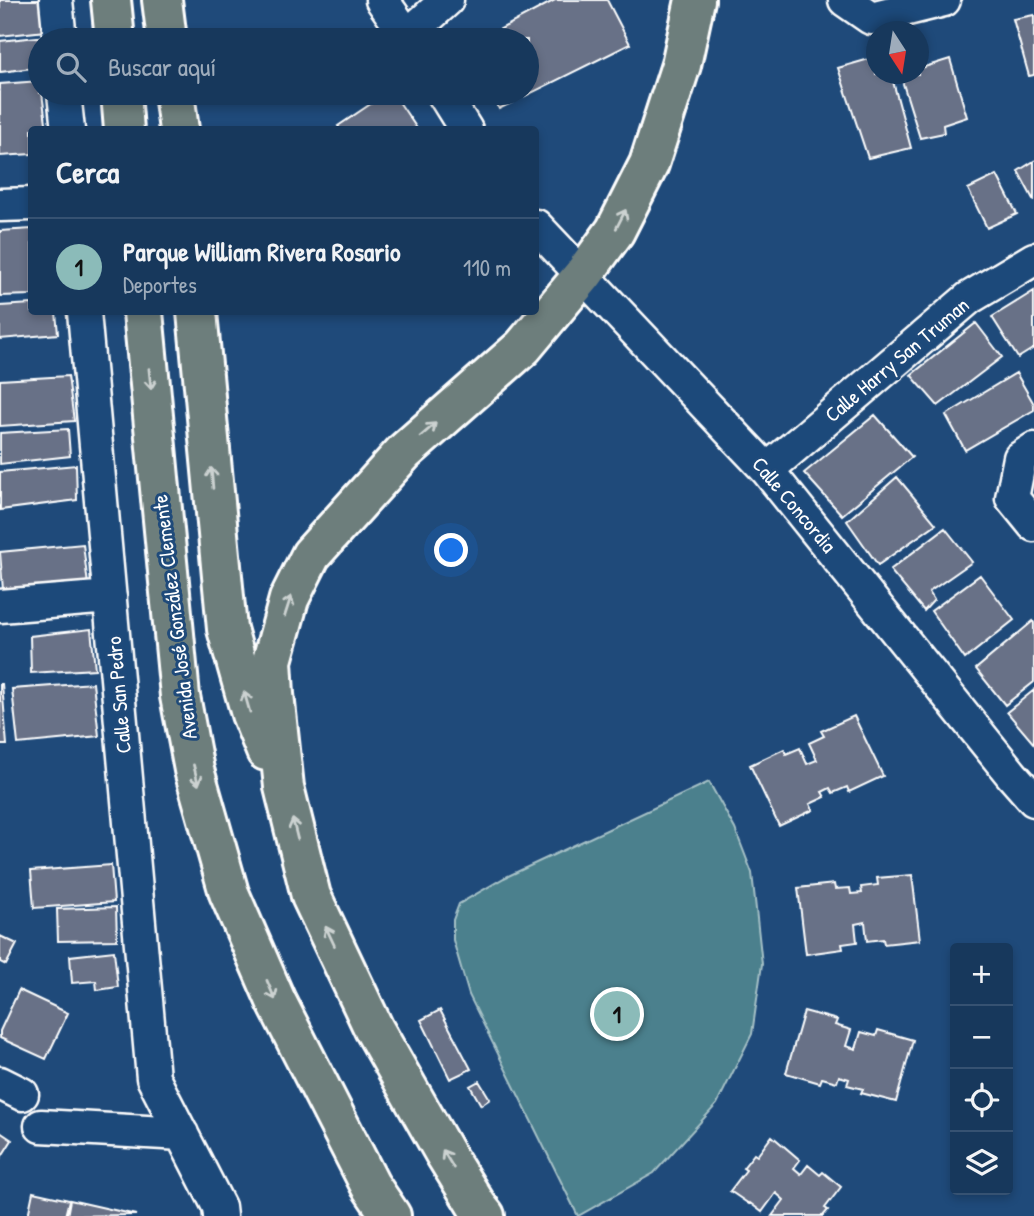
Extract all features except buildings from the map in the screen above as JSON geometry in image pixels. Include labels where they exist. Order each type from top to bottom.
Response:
[{"type":"main road","points":[[111,0],[114,28]]},
{"type":"main road","points":[[162,0],[166,28]]},
{"type":"main road","points":[[485,1216],[445,1154],[374,1030],[311,896],[284,787],[272,662],[289,599],[311,555],[404,452],[523,347],[583,275],[615,230],[649,164],[681,65],[695,0]]},
{"type":"main road","points":[[122,105],[124,126]]},
{"type":"main road","points":[[176,105],[178,126]]},
{"type":"main road","name":"Avenida José González Clemente","points":[[143,315],[180,696],[194,771],[229,893],[275,1001],[370,1185],[391,1216]]},
{"type":"main road","points":[[197,315],[227,629],[251,714],[272,768],[284,787]]},
{"type":"street","points":[[56,0],[59,28]]},
{"type":"street","points":[[382,0],[402,28]]},
{"type":"street","points":[[419,28],[447,0]]},
{"type":"street","points":[[845,0],[871,18],[944,0]]},
{"type":"street","points":[[65,105],[68,126]]},
{"type":"street","points":[[450,105],[464,126]]},
{"type":"street","points":[[0,205],[28,204]]},
{"type":"street","name":"Calle Concordia","points":[[539,229],[767,470],[1034,800]]},
{"type":"street","name":"Calle Harry San Truman","points":[[767,470],[969,298],[1034,259]]},
{"type":"street","name":"Calle San Pedro","points":[[84,315],[153,1078],[181,1134]]},
{"type":"street","points":[[1027,454],[1013,498],[1034,524]]},
{"type":"street","points":[[0,607],[110,597]]},
{"type":"street","points":[[41,1126],[181,1134],[219,1207],[220,1216]]},
{"type":"green space","points":[[709,782],[735,829],[752,873],[762,964],[752,1034],[717,1104],[654,1173],[578,1216],[469,995],[453,940],[453,920],[459,904],[504,878]]},
{"type":"place","name":"Parque William Rivera Rosario","points":[[617,1014]]}]
